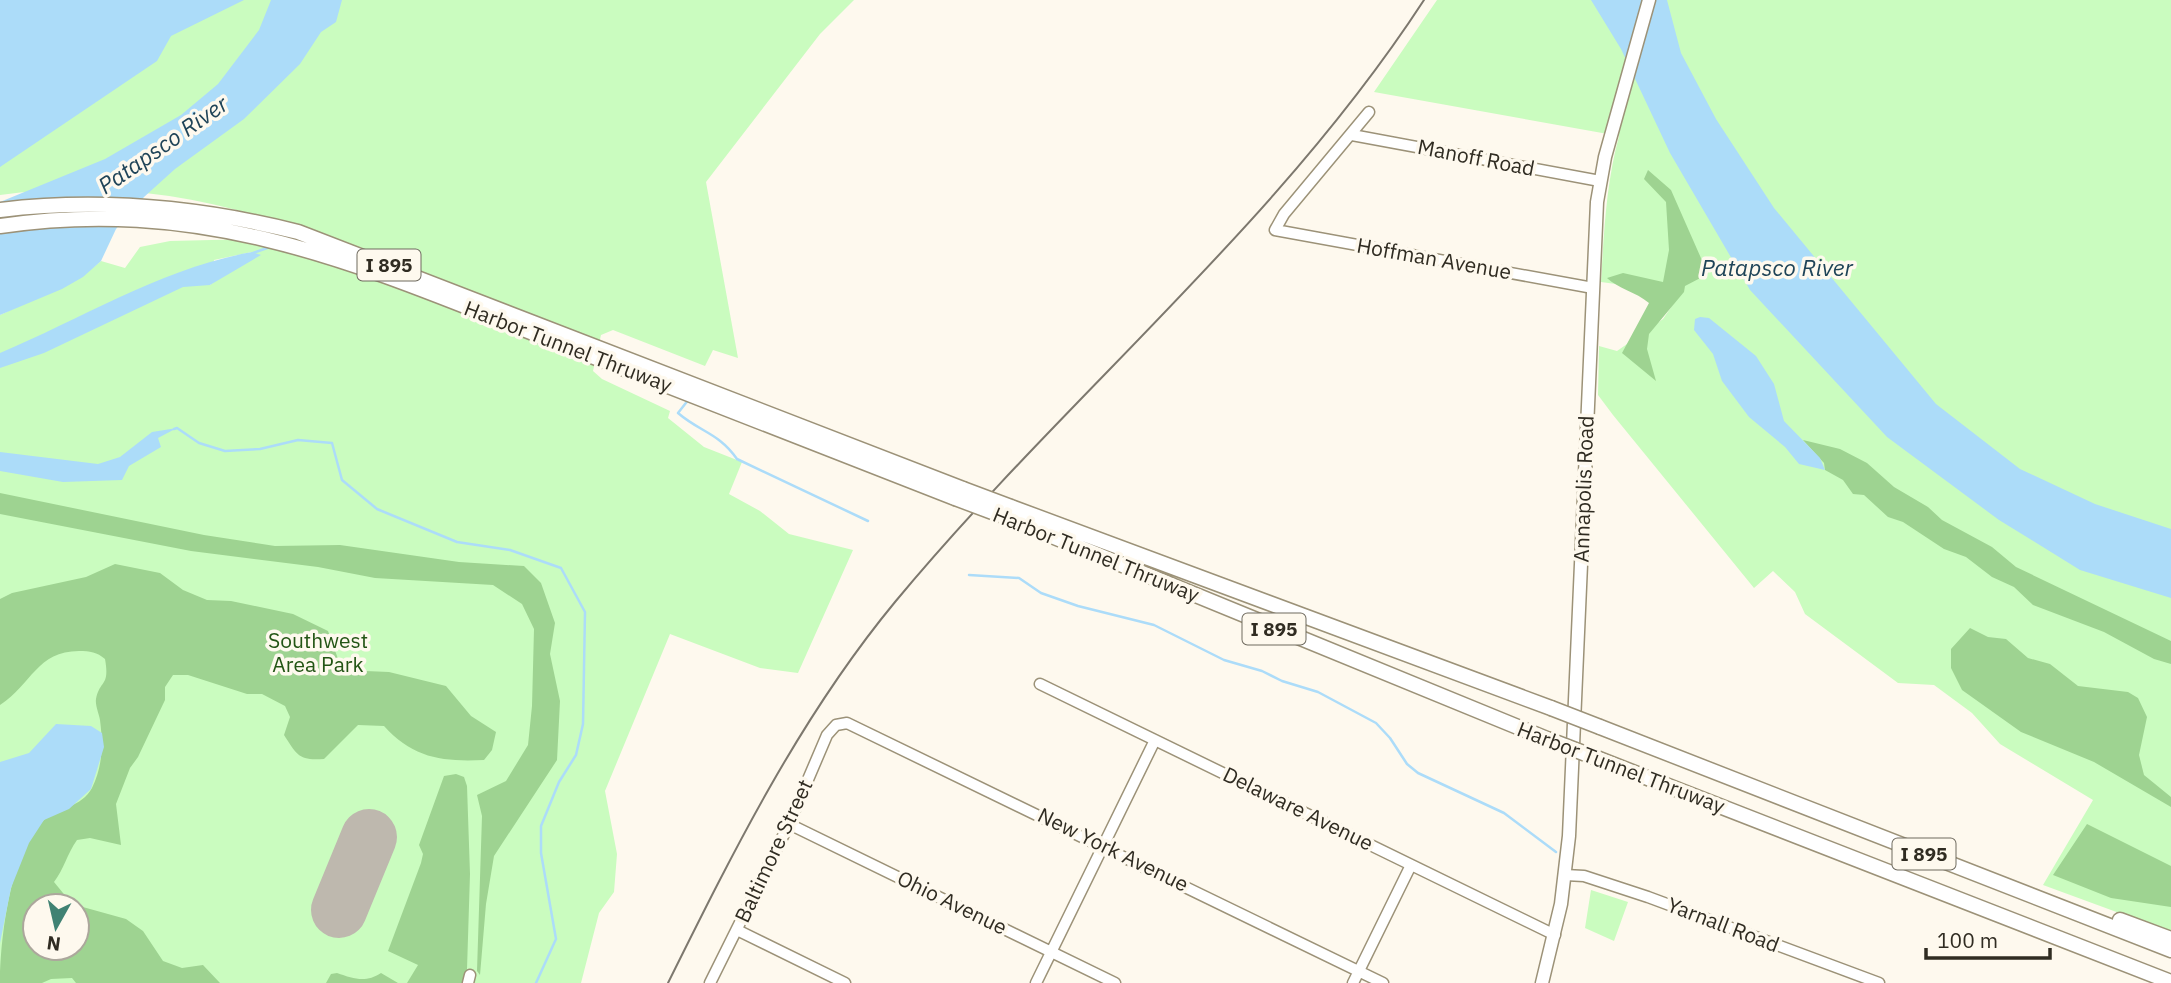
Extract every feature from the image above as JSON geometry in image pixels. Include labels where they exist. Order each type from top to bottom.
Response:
[{"type":"highway","name":"Harbor Tunnel Thruway","points":[[0,210],[42,205],[114,204],[180,208],[235,216],[360,254],[1007,512],[1551,708],[2171,950]]},
{"type":"highway","name":"Harbor Tunnel Thruway","points":[[0,226],[83,218],[140,219],[195,224],[271,238],[380,273],[759,415]]},
{"type":"highway","name":"Harbor Tunnel Thruway","points":[[1007,512],[1372,670],[2171,982]]},
{"type":"highway","points":[[2001,884],[2060,899],[2171,939]]},
{"type":"main road","name":"Annapolis Road","points":[[1542,983],[1555,935],[1565,875],[1600,181],[1623,88],[1649,0]]},
{"type":"street","points":[[1352,135],[1370,112]]},
{"type":"street","name":"Manoff Road","points":[[1352,135],[1600,181]]},
{"type":"street","name":"Hoffman Avenue","points":[[1352,135],[1284,214],[1275,230],[1593,288]]},
{"type":"street","name":"Delaware Avenue","points":[[1040,684],[1555,935]]},
{"type":"street","name":"Baltimore Street","points":[[710,983],[789,824],[827,735],[841,723]]},
{"type":"street","name":"New York Avenue","points":[[841,723],[855,725],[1383,983]]},
{"type":"street","points":[[1036,983],[1155,740]]},
{"type":"street","name":"Ohio Avenue","points":[[789,824],[1115,983]]},
{"type":"street","points":[[1353,983],[1411,865]]},
{"type":"street","name":"Yarnall Road","points":[[1565,875],[1584,876],[1648,897],[1879,983]]},
{"type":"street","points":[[737,930],[845,983]]},
{"type":"green space","name":"Southwest Area Park","points":[[0,0],[854,0],[820,34],[706,182],[738,358],[713,350],[705,366],[613,330],[601,335],[593,371],[602,379],[670,411],[668,418],[704,447],[742,462],[729,494],[760,511],[789,534],[853,550],[798,673],[760,668],[670,634],[605,791],[617,854],[614,892],[599,913],[581,983],[0,983],[0,315],[65,285],[101,261],[125,268],[140,247],[170,241],[253,239],[266,219],[234,209],[168,196],[101,190],[34,191],[0,195]],"holes":[[[252,252],[210,285],[214,260]]]},
{"type":"green space","points":[[1437,0],[2171,0],[2171,932],[2043,885],[2093,800],[2000,744],[1972,713],[1934,685],[1898,683],[1805,614],[1795,592],[1773,571],[1754,588],[1613,415],[1598,395],[1599,346],[1617,351],[1663,319],[1681,293],[1601,282],[1608,190],[1619,136],[1374,92]]},
{"type":"green space","points":[[1648,170],[1671,190],[1708,274],[1685,286],[1684,292],[1649,334],[1647,349],[1656,381],[1622,353],[1649,303],[1607,278],[1623,273],[1663,282],[1669,250],[1666,202],[1644,179]]},
{"type":"green space","points":[[1803,440],[1840,449],[1867,463],[1894,487],[1928,507],[1942,520],[1992,547],[2016,567],[2171,641],[2171,664],[2154,659],[2104,632],[2033,605],[2014,587],[1992,577],[1966,557],[1944,549],[1903,522],[1888,517],[1864,495],[1853,494],[1843,480],[1825,470],[1824,463]]},
{"type":"green space","points":[[0,493],[204,535],[275,546],[340,545],[459,562],[524,566],[541,583],[555,623],[550,654],[560,701],[557,760],[494,856],[486,904],[480,975],[477,971],[482,816],[477,795],[506,781],[528,745],[534,629],[522,604],[493,585],[375,578],[318,567],[191,551],[0,514]]},
{"type":"green space","points":[[115,564],[160,573],[183,590],[207,600],[231,601],[293,614],[328,631],[342,670],[389,672],[446,686],[471,716],[496,732],[492,750],[484,760],[442,759],[406,745],[384,726],[358,725],[324,759],[304,758],[284,735],[290,717],[285,706],[262,694],[247,694],[188,675],[173,675],[165,687],[165,700],[130,768],[116,804],[121,845],[90,838],[77,840],[54,882],[62,892],[21,892],[21,962],[91,962],[91,909],[126,919],[143,931],[163,961],[182,968],[203,965],[220,983],[76,983],[72,978],[51,979],[42,983],[0,983],[9,897],[23,852],[32,834],[44,820],[82,799],[96,780],[102,746],[96,699],[106,674],[105,659],[99,655],[87,651],[65,652],[44,663],[0,705],[0,599],[12,593],[86,577]]},
{"type":"green space","points":[[1970,628],[1988,637],[2006,639],[2028,658],[2050,664],[2078,686],[2128,692],[2138,698],[2147,717],[2139,755],[2144,775],[2171,797],[2171,807],[2094,762],[2021,732],[1962,690],[1951,668],[1951,649]]},
{"type":"green space","points":[[456,774],[464,777],[467,786],[470,874],[467,969],[462,983],[407,983],[418,965],[388,951],[421,863],[423,854],[419,845],[444,776]]},
{"type":"green space","points":[[2087,824],[2171,866],[2171,907],[2111,898],[2053,875]]},
{"type":"green space","points":[[1591,890],[1628,902],[1614,941],[1585,928]]},
{"type":"green space","points":[[381,973],[398,983],[326,983],[331,974],[360,979]]},
{"type":"water","points":[[0,0],[244,0],[171,36],[157,61],[0,167]]},
{"type":"water","name":"Patapsco River","points":[[271,0],[342,0],[336,22],[321,32],[300,64],[244,119],[175,169],[144,197],[116,229],[101,261],[83,277],[62,289],[0,315],[0,202],[105,159],[181,115],[218,84],[259,30]]},
{"type":"water","name":"Patapsco River","points":[[1591,0],[1667,0],[1681,53],[1716,119],[1774,208],[1936,404],[2020,469],[2095,504],[2171,529],[2171,598],[2080,570],[1999,520],[1887,437],[1750,290],[1670,153],[1621,49]]},
{"type":"water","points":[[252,252],[261,255],[210,285],[183,287],[44,353],[0,368],[0,353],[124,295],[219,259]]},
{"type":"water","points":[[1709,318],[1756,356],[1774,384],[1784,421],[1820,458],[1825,470],[1799,464],[1785,447],[1749,417],[1722,381],[1713,354],[1694,330],[1695,319]]},
{"type":"water","points":[[177,428],[158,438],[161,447],[129,466],[122,480],[63,482],[0,471],[0,452],[98,464],[120,457],[152,432]]},
{"type":"water","points":[[56,724],[91,726],[102,733],[104,747],[91,789],[69,809],[44,820],[29,843],[11,888],[0,943],[0,762],[29,753]]},
{"type":"waterway","points":[[253,253],[270,247]]},
{"type":"waterway","points":[[689,399],[678,413],[716,438],[737,459],[868,521]]},
{"type":"waterway","points":[[174,429],[177,428],[199,443],[225,451],[260,449],[298,440],[332,443],[342,480],[377,509],[457,542],[510,550],[561,568],[585,612],[583,724],[576,755],[559,782],[541,826],[541,853],[556,939],[536,983]]},
{"type":"waterway","points":[[969,575],[1019,578],[1041,593],[1078,606],[1154,625],[1224,660],[1318,692],[1376,723],[1390,738],[1407,764],[1418,773],[1504,813],[1556,852]]},
{"type":"runway","points":[[339,910],[369,837]]},
{"type":"tram line","points":[[668,983],[771,786],[829,691],[861,646],[961,526],[1237,235],[1303,160],[1366,82],[1424,0]]}]
